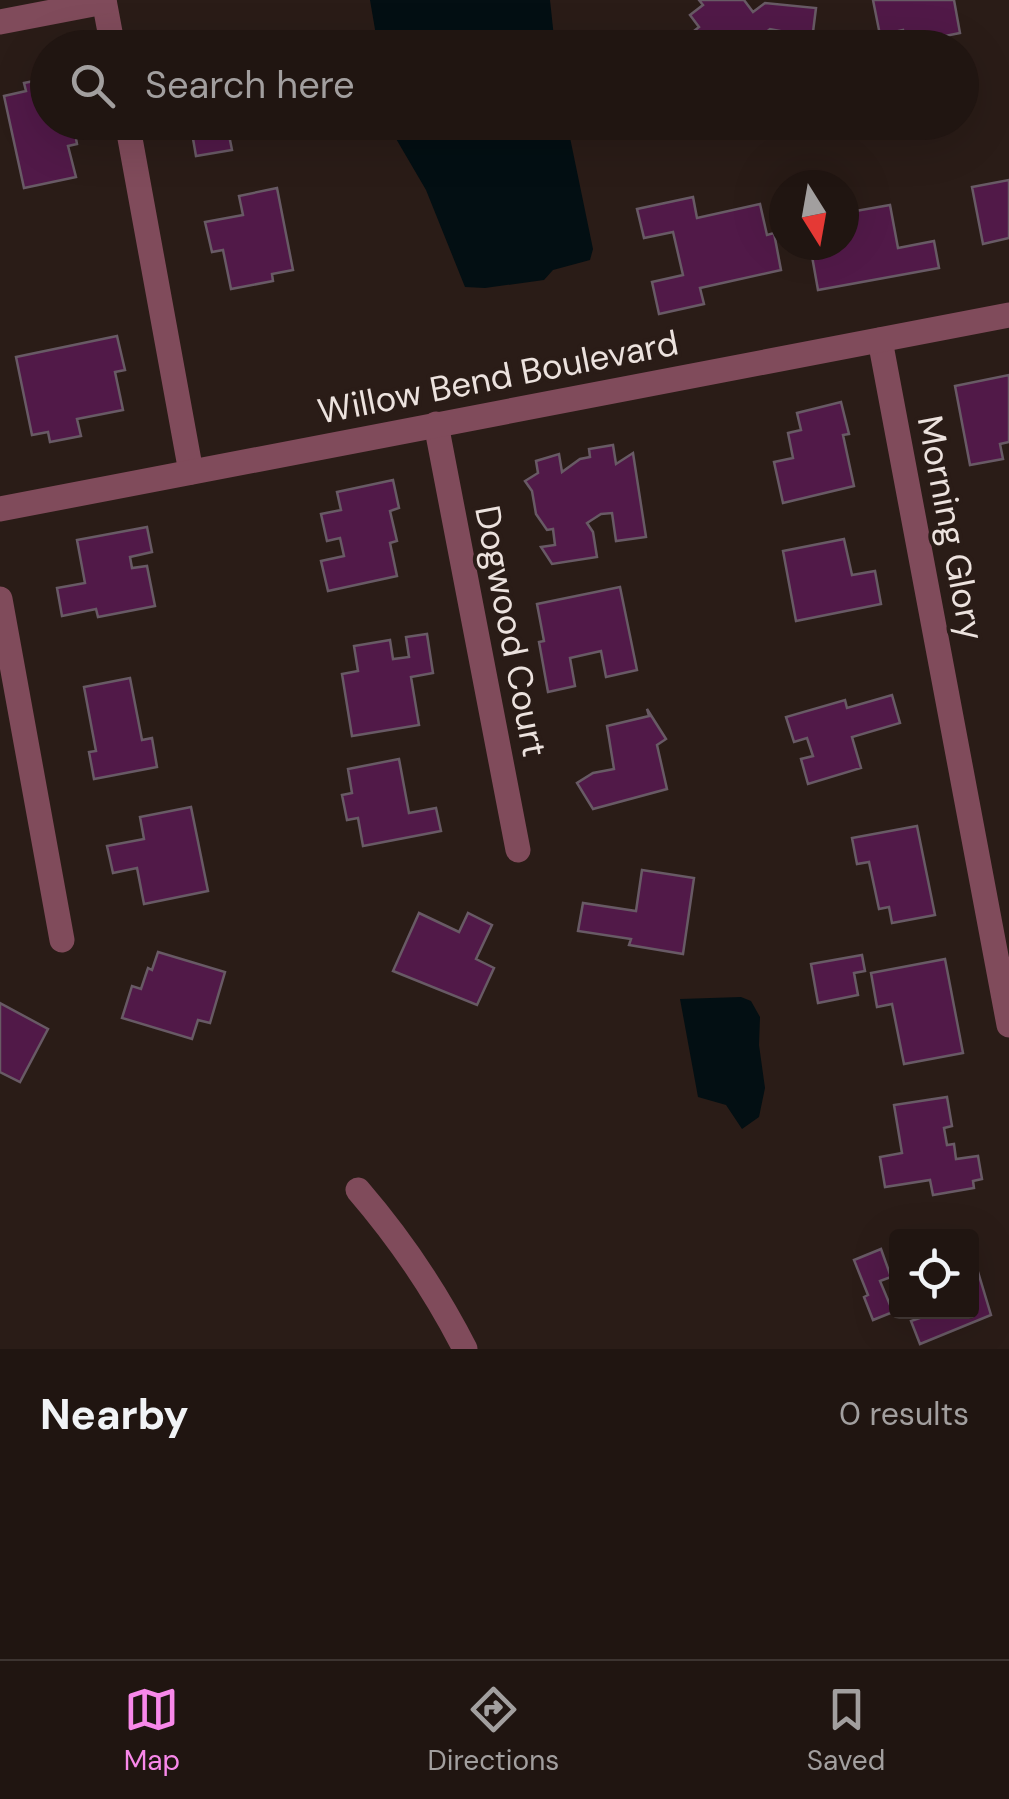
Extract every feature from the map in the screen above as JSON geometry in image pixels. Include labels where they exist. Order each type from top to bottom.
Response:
[{"type":"street","points":[[0,22],[104,1],[109,30]]},
{"type":"street","points":[[129,140],[192,472]]},
{"type":"street","name":"Willow Bend Boulevard","points":[[0,509],[1009,316]]},
{"type":"street","name":"Morning Glory","points":[[880,340],[1009,1025]]},
{"type":"street","name":"Dogwood Court","points":[[436,424],[518,850]]},
{"type":"street","points":[[0,599],[62,940]]},
{"type":"street","points":[[358,1190],[400,1239],[434,1288],[465,1349]]},
{"type":"shaded area","points":[[370,0],[550,0],[553,30],[375,30]]},
{"type":"shaded area","points":[[397,140],[571,140],[593,249],[590,260],[553,270],[544,280],[465,287],[426,190]]},
{"type":"shaded area","points":[[741,997],[751,1001],[760,1017],[765,1088],[759,1117],[742,1129],[726,1105],[698,1097],[680,999]]},
{"type":"building","points":[[699,0],[744,0],[753,12],[765,3],[816,8],[813,30],[695,30],[699,27],[690,15],[703,5]]},
{"type":"building","points":[[873,0],[954,0],[959,30],[879,30]]},
{"type":"building","points":[[30,82],[30,140],[76,140],[77,144],[68,146],[76,177],[24,188],[4,96],[26,91],[24,83]]},
{"type":"building","points":[[193,140],[230,140],[232,150],[196,156]]},
{"type":"building","points":[[1009,180],[1009,238],[983,244],[972,187]]},
{"type":"building","points":[[277,188],[293,270],[272,274],[273,281],[231,289],[223,250],[212,252],[205,222],[243,215],[239,196]]},
{"type":"building","points":[[693,197],[697,218],[760,204],[769,234],[769,260],[779,260],[781,270],[700,288],[704,304],[659,314],[652,282],[683,275],[673,232],[644,238],[637,209]]},
{"type":"building","points":[[890,205],[898,248],[934,241],[939,268],[818,290],[813,260],[859,260],[859,210]]},
{"type":"building","points":[[117,336],[125,370],[115,372],[123,410],[77,419],[81,436],[50,442],[48,432],[32,435],[16,357]]},
{"type":"building","points":[[1009,375],[1009,442],[1000,444],[1003,459],[970,465],[955,386]]},
{"type":"building","points":[[841,402],[849,434],[843,435],[854,486],[783,503],[774,462],[793,458],[788,433],[801,430],[797,413]]},
{"type":"building","points":[[613,445],[616,464],[633,453],[646,537],[616,541],[612,513],[601,514],[587,523],[593,532],[597,557],[552,564],[541,547],[555,545],[553,529],[547,530],[536,514],[532,491],[525,481],[538,473],[536,461],[559,454],[562,472],[590,457],[589,449]]},
{"type":"building","points":[[393,480],[399,508],[390,511],[397,541],[390,543],[397,576],[328,591],[321,561],[344,556],[340,538],[327,541],[321,514],[341,510],[337,492]]},
{"type":"building","points":[[147,527],[152,552],[130,557],[132,568],[147,566],[155,606],[98,617],[96,609],[62,616],[57,588],[85,583],[77,540]]},
{"type":"building","points":[[844,539],[852,575],[875,571],[881,604],[796,621],[783,551]]},
{"type":"building","points":[[620,587],[637,670],[606,677],[601,651],[570,658],[575,686],[548,692],[537,604]]},
{"type":"building","points":[[427,634],[433,673],[411,677],[419,725],[352,736],[342,674],[358,671],[354,646],[390,640],[393,659],[409,657],[406,637]]},
{"type":"building","points":[[130,678],[142,740],[152,738],[157,767],[94,779],[89,752],[96,751],[84,687]]},
{"type":"building","points":[[892,695],[900,723],[852,737],[861,768],[808,784],[801,759],[813,756],[807,738],[794,742],[786,717],[845,700],[847,708]]},
{"type":"building","points":[[647,709],[666,739],[657,745],[667,789],[593,809],[577,783],[593,773],[614,769],[607,726],[649,716]]},
{"type":"building","points":[[399,759],[409,813],[436,808],[441,831],[363,846],[358,818],[347,820],[342,795],[352,793],[348,769]]},
{"type":"building","points":[[191,807],[208,891],[144,904],[137,868],[113,873],[107,846],[144,839],[140,817]]},
{"type":"building","points":[[917,826],[935,915],[892,923],[889,907],[879,909],[869,862],[857,864],[852,838]]},
{"type":"building","points":[[642,870],[694,878],[683,954],[629,945],[631,939],[578,931],[583,903],[636,911]]},
{"type":"building","points":[[419,913],[459,932],[468,913],[492,925],[476,959],[494,968],[477,1005],[393,971]]},
{"type":"building","points":[[158,952],[225,972],[210,1023],[198,1020],[192,1039],[122,1018],[132,986],[141,989]]},
{"type":"building","points":[[862,955],[865,971],[854,973],[858,995],[818,1003],[811,964]]},
{"type":"building","points":[[945,959],[963,1053],[904,1064],[892,1004],[877,1007],[871,973]]},
{"type":"building","points":[[0,1003],[48,1029],[20,1082],[0,1072]]},
{"type":"building","points":[[947,1097],[952,1126],[944,1128],[947,1145],[954,1144],[956,1159],[978,1156],[982,1179],[973,1181],[974,1188],[933,1195],[930,1180],[885,1187],[880,1157],[902,1153],[894,1105]]},
{"type":"building","points":[[881,1249],[889,1271],[889,1278],[880,1281],[889,1314],[873,1320],[854,1260]]},
{"type":"building","points":[[979,1275],[991,1315],[920,1344],[911,1321],[979,1319]]}]
